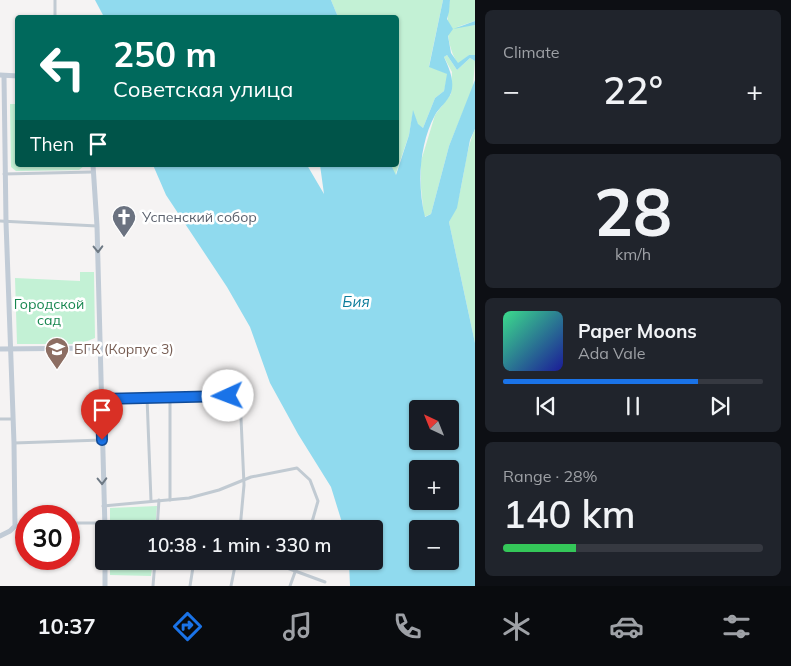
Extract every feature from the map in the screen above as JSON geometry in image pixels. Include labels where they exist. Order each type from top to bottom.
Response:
[{"type":"street","points":[[55,0],[56,15]]},
{"type":"street","points":[[0,536],[15,526],[11,348],[3,222],[2,76],[15,76]]},
{"type":"street","points":[[93,167],[101,348],[104,520]]},
{"type":"street","points":[[4,174],[94,172]]},
{"type":"street","points":[[3,222],[97,226]]},
{"type":"street","points":[[0,348],[101,348]]},
{"type":"street","points":[[101,399],[240,396],[244,480],[241,520]]},
{"type":"street","points":[[170,397],[170,500]]},
{"type":"street","points":[[147,398],[151,501]]},
{"type":"street","points":[[0,419],[13,419]]},
{"type":"street","points":[[14,443],[102,440]]},
{"type":"street","points":[[103,506],[199,496],[260,475],[298,468],[310,480],[318,501],[313,520]]},
{"type":"street","points":[[158,520],[160,500]]},
{"type":"street","points":[[80,524],[95,525]]},
{"type":"street","points":[[104,586],[105,570]]},
{"type":"street","points":[[153,586],[154,570]]},
{"type":"street","points":[[190,586],[193,570]]},
{"type":"street","points":[[232,586],[235,570]]},
{"type":"street","points":[[290,586],[296,570],[325,582]]},
{"type":"green space","points":[[331,0],[443,0],[429,66],[448,74],[444,91],[435,98],[423,128],[418,125],[413,112],[409,135],[399,164],[399,15],[337,15]]},
{"type":"green space","points":[[450,0],[475,0],[475,21],[457,27],[475,25],[475,55],[469,55],[458,64],[451,49],[448,33]]},
{"type":"green space","points":[[447,55],[457,70],[470,58],[475,61],[473,87],[449,146],[431,214],[424,217],[421,161],[435,115],[451,94],[452,72],[444,57]]},
{"type":"green space","points":[[10,104],[15,104],[15,167],[83,167],[79,170],[16,171],[11,167]]},
{"type":"green space","points":[[475,129],[475,343],[449,222],[458,200]]},
{"type":"green space","points":[[392,167],[398,167],[395,176]]},
{"type":"green space","name":"Городской сад","points":[[80,272],[94,272],[95,338],[80,344],[17,344],[15,278],[80,281]]},
{"type":"green space","points":[[157,506],[156,520],[110,520],[110,508]]},
{"type":"green space","points":[[110,570],[152,570],[151,576],[110,575]]},
{"type":"water","points":[[95,0],[331,0],[337,15],[103,15]]},
{"type":"water","name":"Бия","points":[[443,0],[450,0],[447,19],[453,29],[448,36],[451,53],[458,63],[469,55],[475,55],[475,61],[470,58],[457,70],[447,55],[444,57],[451,75],[452,88],[448,99],[435,115],[430,127],[423,152],[420,179],[425,217],[431,214],[449,146],[475,80],[475,129],[470,140],[457,208],[449,222],[475,343],[475,586],[350,586],[349,570],[383,570],[383,520],[341,520],[331,487],[298,434],[270,383],[250,327],[227,287],[166,195],[154,167],[308,167],[324,194],[320,167],[392,167],[396,175],[409,135],[413,110],[418,124],[423,128],[435,98],[444,91],[447,74],[429,67]]},
{"type":"water","points":[[475,21],[475,25],[453,29]]},
{"type":"place","name":"Успенский собор","points":[[124,238]]},
{"type":"place","name":"БГК (Корпус 3)","points":[[57,370]]},
{"type":"route","points":[[102,440],[101,399],[228,396]]}]
